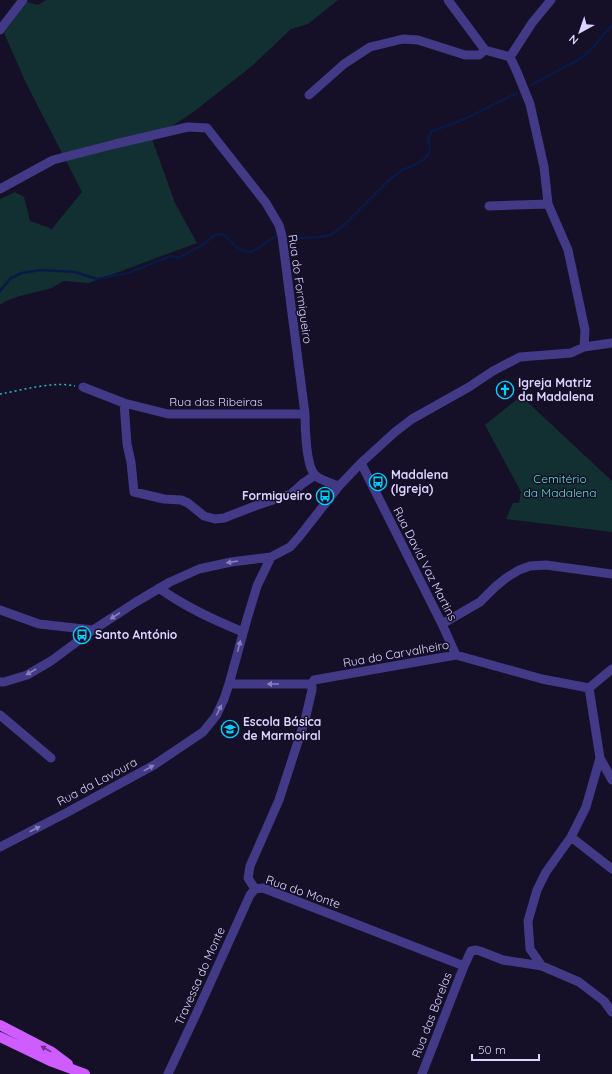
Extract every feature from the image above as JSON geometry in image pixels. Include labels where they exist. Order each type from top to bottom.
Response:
[{"type":"main road","points":[[0,1025],[52,1052],[80,1073]]},
{"type":"main road","points":[[0,1037],[50,1061],[80,1073]]},
{"type":"street","points":[[0,30],[23,0]]},
{"type":"street","points":[[448,0],[485,50],[510,57],[530,104],[544,167],[548,204],[568,250],[585,330],[584,347]]},
{"type":"street","points":[[510,57],[532,23],[551,0]]},
{"type":"street","points":[[309,95],[344,64],[370,47],[403,39],[418,40],[465,54],[479,55],[485,50]]},
{"type":"street","name":"Rua do Formigueiro","points":[[0,190],[53,160],[188,127],[207,128],[266,203],[279,225],[282,236],[305,414],[305,435],[311,468],[314,475]]},
{"type":"street","points":[[489,206],[548,204]]},
{"type":"street","points":[[0,682],[27,675],[93,630],[170,582],[199,569],[231,562],[271,557],[290,547],[339,486],[361,463],[395,432],[412,419],[469,387],[493,371],[520,358],[570,353],[584,347],[612,343]]},
{"type":"street","name":"Rua das Ribeiras","points":[[83,387],[124,403],[168,414],[305,414]]},
{"type":"street","points":[[124,403],[127,444],[131,462],[134,492],[164,499],[181,500],[188,503],[204,516],[215,519],[224,518],[291,494],[314,475],[320,479],[339,486]]},
{"type":"street","name":"Rua David Vaz Martins","points":[[361,463],[456,655]]},
{"type":"street","name":"Rua da Lavoura","points":[[0,847],[154,765],[203,732],[216,716],[224,699],[257,586],[271,557]]},
{"type":"street","points":[[442,624],[480,602],[506,578],[519,570],[530,566],[546,565],[612,574]]},
{"type":"street","points":[[159,588],[185,606],[243,632]]},
{"type":"street","points":[[0,610],[39,624],[93,630]]},
{"type":"street","name":"Rua do Carvalheiro","points":[[229,684],[312,684],[314,680],[456,655],[542,679],[589,688]]},
{"type":"street","points":[[612,669],[589,688],[600,758],[612,780]]},
{"type":"street","name":"Rua do Monte","points":[[312,684],[305,720],[279,800],[250,866],[248,878],[255,889],[263,888],[464,966]]},
{"type":"street","points":[[0,715],[51,758]]},
{"type":"street","points":[[542,966],[530,949],[528,921],[537,890],[546,872],[571,837],[586,807],[600,758]]},
{"type":"street","points":[[571,837],[612,869]]},
{"type":"street","name":"Travessa do Monte","points":[[168,1074],[250,895],[255,889]]},
{"type":"street","points":[[464,966],[471,951],[476,950],[503,960],[542,966],[579,982],[604,1001],[612,1012]]},
{"type":"street","name":"Rua das Borelas","points":[[422,1074],[464,966]]},
{"type":"path","points":[[0,394],[68,384],[83,387]]},
{"type":"green space","points":[[46,0],[338,0],[308,24],[291,29],[252,66],[192,113],[152,139],[175,203],[197,243],[89,283],[63,281],[52,288],[20,296],[0,305],[0,199],[15,192],[24,197],[30,221],[50,228],[51,230],[82,192],[26,83],[4,33],[27,2],[38,5]]},
{"type":"green space","name":"Cemitério da Madalena","points":[[521,396],[612,481],[612,532],[506,519],[513,503],[519,503],[521,492],[485,425]]},
{"type":"waterway","points":[[531,85],[576,61],[589,52],[612,26]]},
{"type":"waterway","points":[[290,237],[303,238],[331,235],[344,225],[390,179],[402,170],[423,160],[429,154],[430,145],[428,139],[432,131],[465,119],[517,93]]},
{"type":"waterway","points":[[0,291],[11,278],[22,273],[40,270],[75,272],[97,279],[128,273],[171,256],[178,258],[204,244],[216,234],[225,235],[235,246],[244,251],[251,252],[276,236]]},
{"type":"place","name":"Igreja Matriz da Madalena","points":[[505,390]]},
{"type":"place","name":"Madalena (Igreja)","points":[[378,482]]},
{"type":"place","name":"Formigueiro","points":[[325,496]]},
{"type":"place","name":"Santo António","points":[[82,635]]},
{"type":"place","name":"Escola Básica de Marmoiral","points":[[230,729]]}]
